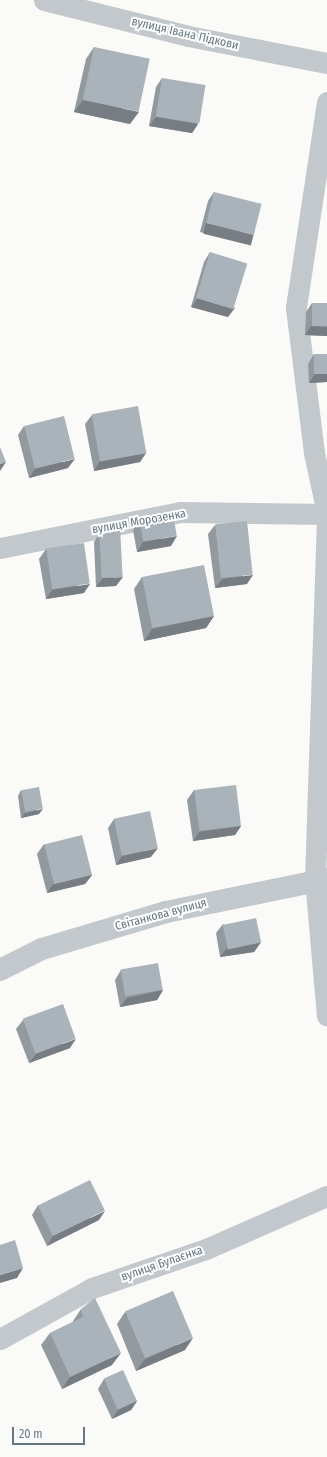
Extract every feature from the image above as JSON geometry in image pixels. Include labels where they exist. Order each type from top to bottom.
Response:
[{"type":"street","name":"вулиця Івана Підкови","points":[[44,0],[79,4],[188,36],[327,63]]},
{"type":"street","points":[[327,102],[296,308],[314,453],[327,514]]},
{"type":"street","name":"вулиця Морозенка","points":[[0,548],[180,512],[327,514]]},
{"type":"street","points":[[327,518],[321,879],[327,1015]]},
{"type":"street","name":"Світанкова вулиця","points":[[0,970],[42,949],[159,914],[321,879]]},
{"type":"street","name":"вулиця Булаєнка","points":[[0,1339],[92,1288],[206,1249],[327,1196]]},
{"type":"building","points":[[94,47],[150,59],[139,112],[83,100]]},
{"type":"building","points":[[162,78],[205,85],[199,123],[156,117]]},
{"type":"building","points":[[214,192],[262,204],[254,235],[206,223]]},
{"type":"building","points":[[210,252],[247,263],[233,309],[196,298]]},
{"type":"building","points":[[312,303],[327,303],[327,326],[312,326]]},
{"type":"building","points":[[314,354],[327,354],[327,374],[314,374]]},
{"type":"building","points":[[138,406],[146,453],[100,461],[92,414]]},
{"type":"building","points":[[64,416],[75,459],[35,469],[24,426]]},
{"type":"building","points":[[0,447],[6,462],[0,464]]},
{"type":"building","points":[[173,514],[177,536],[143,542],[140,520]]},
{"type":"building","points":[[247,521],[253,575],[221,578],[215,524]]},
{"type":"building","points":[[120,527],[123,577],[102,578],[99,528]]},
{"type":"building","points":[[84,543],[90,584],[52,589],[46,548]]},
{"type":"building","points":[[204,565],[214,616],[152,628],[142,577]]},
{"type":"building","points":[[236,785],[241,826],[199,831],[194,790]]},
{"type":"building","points":[[39,787],[43,809],[25,812],[21,790]]},
{"type":"building","points":[[150,811],[158,848],[122,856],[114,819]]},
{"type":"building","points":[[82,835],[92,875],[54,884],[44,844]]},
{"type":"building","points":[[256,918],[261,942],[228,950],[223,925]]},
{"type":"building","points":[[158,963],[163,990],[125,996],[121,970]]},
{"type":"building","points":[[63,1004],[76,1039],[35,1053],[23,1019]]},
{"type":"building","points":[[90,1180],[105,1211],[53,1236],[38,1205]]},
{"type":"building","points":[[15,1240],[23,1268],[0,1275],[0,1245]]},
{"type":"building","points":[[173,1291],[193,1338],[145,1358],[125,1311]]},
{"type":"building","points":[[95,1298],[121,1353],[70,1377],[50,1333],[83,1317],[81,1309]]},
{"type":"building","points":[[123,1370],[137,1401],[118,1410],[104,1379]]}]
